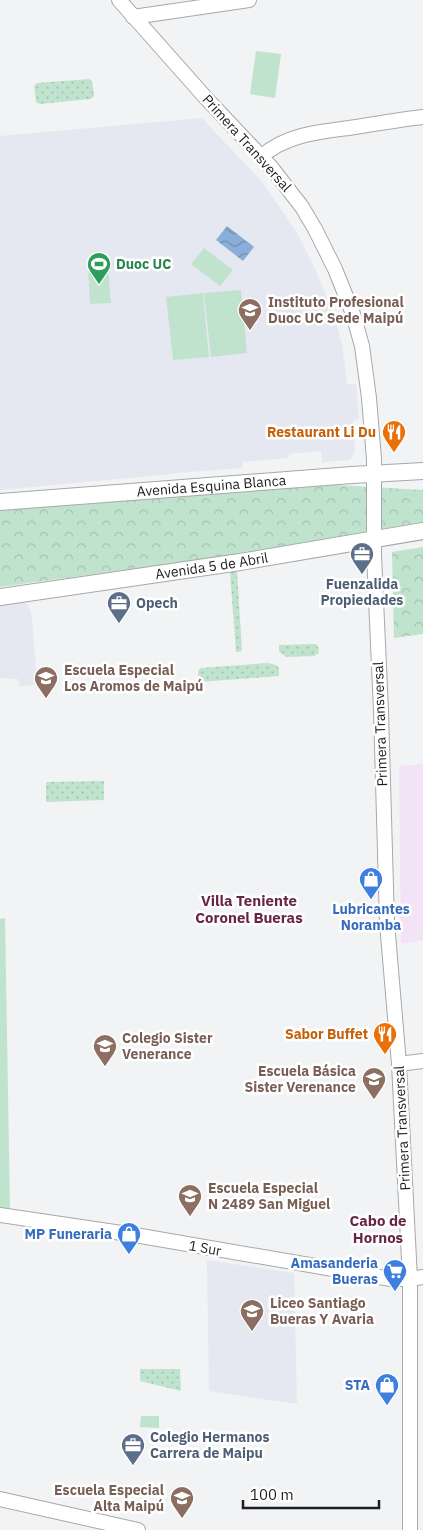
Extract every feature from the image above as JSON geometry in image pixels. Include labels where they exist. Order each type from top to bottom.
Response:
[{"type":"main road","name":"Avenida Esquina Blanca","points":[[0,502],[352,474],[423,471]]},
{"type":"main road","name":"Avenida 5 de Abril","points":[[0,597],[226,564],[423,531]]},
{"type":"street","name":"Primera Transversal","points":[[119,0],[262,156],[292,194],[315,229],[336,269],[353,314],[362,346],[367,379],[374,474],[374,539],[387,923],[416,1278],[410,1530]]},
{"type":"street","points":[[133,17],[249,0]]},
{"type":"street","points":[[262,156],[277,145],[308,134],[423,117]]},
{"type":"street","points":[[399,1064],[423,1061]]},
{"type":"street","name":"1 Sur","points":[[0,1214],[390,1279],[416,1278]]},
{"type":"street","points":[[0,1499],[138,1530]]},
{"type":"shaded area","points":[[202,118],[262,182],[296,231],[317,273],[335,318],[342,344],[347,384],[356,384],[359,419],[353,420],[355,450],[350,460],[322,462],[321,451],[289,454],[289,458],[242,462],[243,468],[0,490],[0,136]]},
{"type":"shaded area","points":[[24,602],[28,605],[32,616],[37,684],[20,687],[18,679],[0,678],[0,605]]},
{"type":"shaded area","points":[[423,764],[423,940],[401,944],[399,766]]},
{"type":"shaded area","name":"Liceo Santiago Bueras Y Avaria","points":[[207,1260],[294,1273],[297,1404],[209,1391]]},
{"type":"green space","points":[[256,51],[281,54],[275,98],[250,94]]},
{"type":"green space","points":[[89,79],[92,81],[94,96],[91,99],[40,104],[36,102],[34,86],[37,83]]},
{"type":"green space","name":"Duoc UC","points":[[204,248],[233,270],[220,286],[191,264]]},
{"type":"green space","name":"Duoc UC","points":[[108,266],[111,303],[90,304],[88,268]]},
{"type":"green space","points":[[241,290],[247,353],[211,357],[204,293]]},
{"type":"green space","points":[[203,293],[209,357],[173,360],[166,297]]},
{"type":"green space","points":[[320,484],[423,490],[423,534],[352,539],[0,587],[0,507]]},
{"type":"green space","points":[[423,547],[423,634],[394,638],[392,552]]},
{"type":"green space","points":[[237,571],[242,651],[236,652],[230,572]]},
{"type":"green space","points":[[316,644],[319,653],[314,656],[286,657],[279,651],[279,645]]},
{"type":"green space","points":[[268,663],[279,668],[279,676],[199,682],[198,672],[200,668]]},
{"type":"green space","points":[[104,781],[104,800],[46,802],[46,782]]},
{"type":"green space","points":[[5,918],[10,1209],[0,1207],[0,919]]},
{"type":"green space","points":[[140,1369],[180,1369],[181,1391],[140,1381]]},
{"type":"green space","points":[[141,1416],[159,1416],[159,1428],[140,1427]]},
{"type":"water","points":[[227,226],[254,247],[243,261],[216,240]]},
{"type":"place","name":"Duoc UC","points":[[99,285]]},
{"type":"place","name":"Instituto Profesional Duoc UC Sede Maipú","points":[[250,331]]},
{"type":"place","name":"Restaurant Li Du","points":[[394,453]]},
{"type":"place","name":"Fuenzalida Propiedades","points":[[362,575]]},
{"type":"place","name":"Opech","points":[[119,624]]},
{"type":"place","name":"Escuela Especial Los Aromos de Maipú","points":[[46,699]]},
{"type":"place","name":"Lubricantes Noramba","points":[[371,900]]},
{"type":"place","name":"Sabor Buffet","points":[[385,1055]]},
{"type":"place","name":"Colegio Sister Venerance","points":[[105,1067]]},
{"type":"place","name":"Escuela Básica Sister Verenance","points":[[374,1100]]},
{"type":"place","name":"Escuela Especial N 2489 San Miguel","points":[[190,1217]]},
{"type":"place","name":"MP Funeraria","points":[[129,1255]]},
{"type":"place","name":"Amasanderia Bueras","points":[[395,1292]]},
{"type":"place","name":"Liceo Santiago Bueras Y Avaria","points":[[252,1332]]},
{"type":"place","name":"STA","points":[[387,1406]]},
{"type":"place","name":"Colegio Hermanos Carrera de Maipu","points":[[133,1466]]},
{"type":"place","name":"Escuela Especial Alta Maipú","points":[[182,1519]]},
{"type":"district","name":"Villa Teniente Coronel Bueras","points":[[249,908]]},
{"type":"district","name":"Cabo de Hornos","points":[[378,1228]]}]
